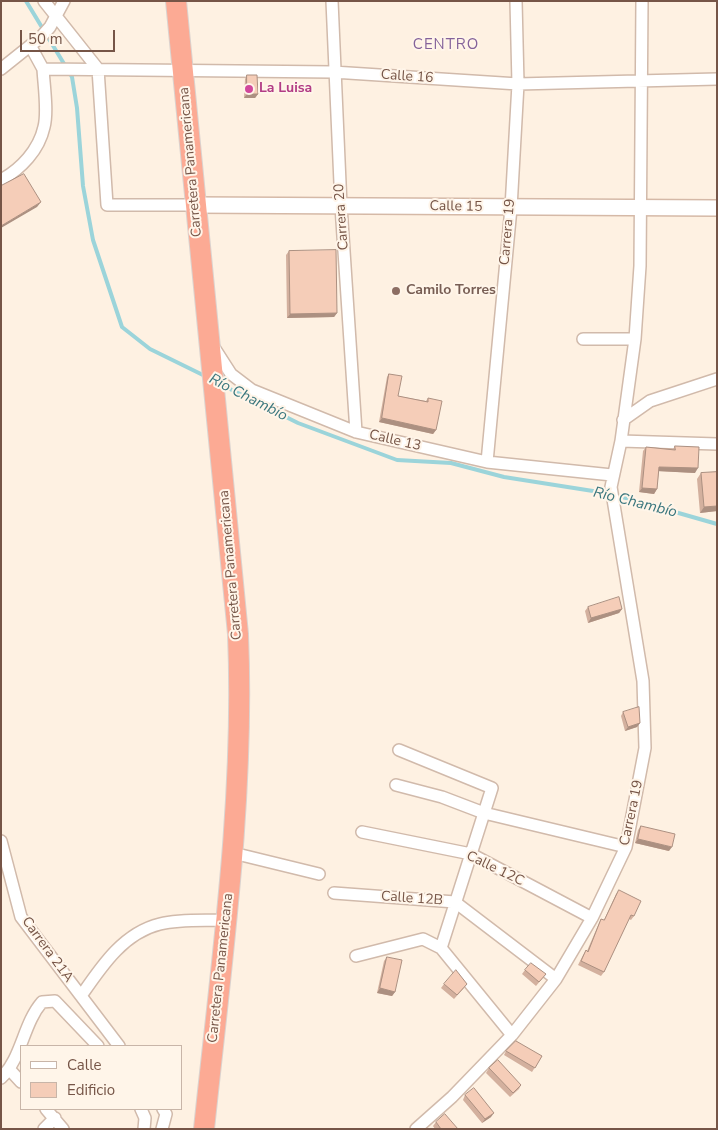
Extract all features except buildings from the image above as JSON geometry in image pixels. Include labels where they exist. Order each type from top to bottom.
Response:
[{"type":"highway","name":"Carretera Panamericana","points":[[176,1],[238,634],[241,698],[233,853],[204,1129]]},
{"type":"main road","name":"Calle 15","points":[[195,205],[717,208]]},
{"type":"street","points":[[44,1],[52,22],[98,69],[108,205],[195,205]]},
{"type":"street","points":[[1,68],[31,47],[41,37],[64,1]]},
{"type":"street","name":"Carrera 20","points":[[332,1],[333,72],[340,206],[356,432]]},
{"type":"street","name":"Carrera 19","points":[[487,462],[510,208],[518,84],[516,1]]},
{"type":"street","points":[[642,1],[640,266],[635,339],[621,440],[717,444]]},
{"type":"street","points":[[1,180],[17,171],[34,151],[44,127],[43,69],[31,47]]},
{"type":"street","name":"Calle 16","points":[[43,69],[333,72],[518,84],[717,79]]},
{"type":"street","name":"Calle 13","points":[[208,338],[231,374],[252,390],[356,432],[487,462],[611,481]]},
{"type":"street","points":[[583,339],[635,339]]},
{"type":"street","points":[[623,420],[650,401],[717,379]]},
{"type":"street","name":"Carrera 19","points":[[416,1129],[452,1097],[512,1036],[556,979],[592,918],[626,847],[645,748],[643,681],[612,502],[611,481],[621,440]]},
{"type":"street","points":[[399,750],[492,788],[441,948]]},
{"type":"street","points":[[396,785],[442,797],[484,813],[626,847]]},
{"type":"street","name":"Calle 12C","points":[[362,832],[471,854],[592,918]]},
{"type":"street","name":"Carrera 21A","points":[[1,841],[22,917],[118,1045]]},
{"type":"street","points":[[233,853],[319,874]]},
{"type":"street","name":"Calle 12B","points":[[334,894],[455,902],[556,979]]},
{"type":"street","points":[[81,996],[107,958],[142,930],[160,924],[226,920]]},
{"type":"street","points":[[356,956],[423,939],[441,948],[512,1036]]},
{"type":"street","points":[[20,1081],[6,1074],[33,1012],[42,1002],[55,1001],[97,1045]]},
{"type":"street","points":[[47,1110],[63,1129]]},
{"type":"street","points":[[141,1110],[145,1118],[144,1129]]},
{"type":"street","points":[[162,1129],[166,1114],[164,1110]]},
{"type":"street","points":[[44,1129],[55,1118]]},
{"type":"waterway","name":"Río Chambío","points":[[26,1],[72,77],[77,108],[83,186],[93,240],[122,327],[150,349],[207,377]]},
{"type":"waterway","name":"Río Chambío","points":[[220,384],[298,423],[397,460],[451,463],[504,477],[612,494],[717,524]]},
{"type":"place","name":"La Luisa","points":[[249,89]]},
{"type":"place","name":"Camilo Torres","points":[[396,291]]},
{"type":"district","name":"CENTRO","points":[[446,45]]}]
